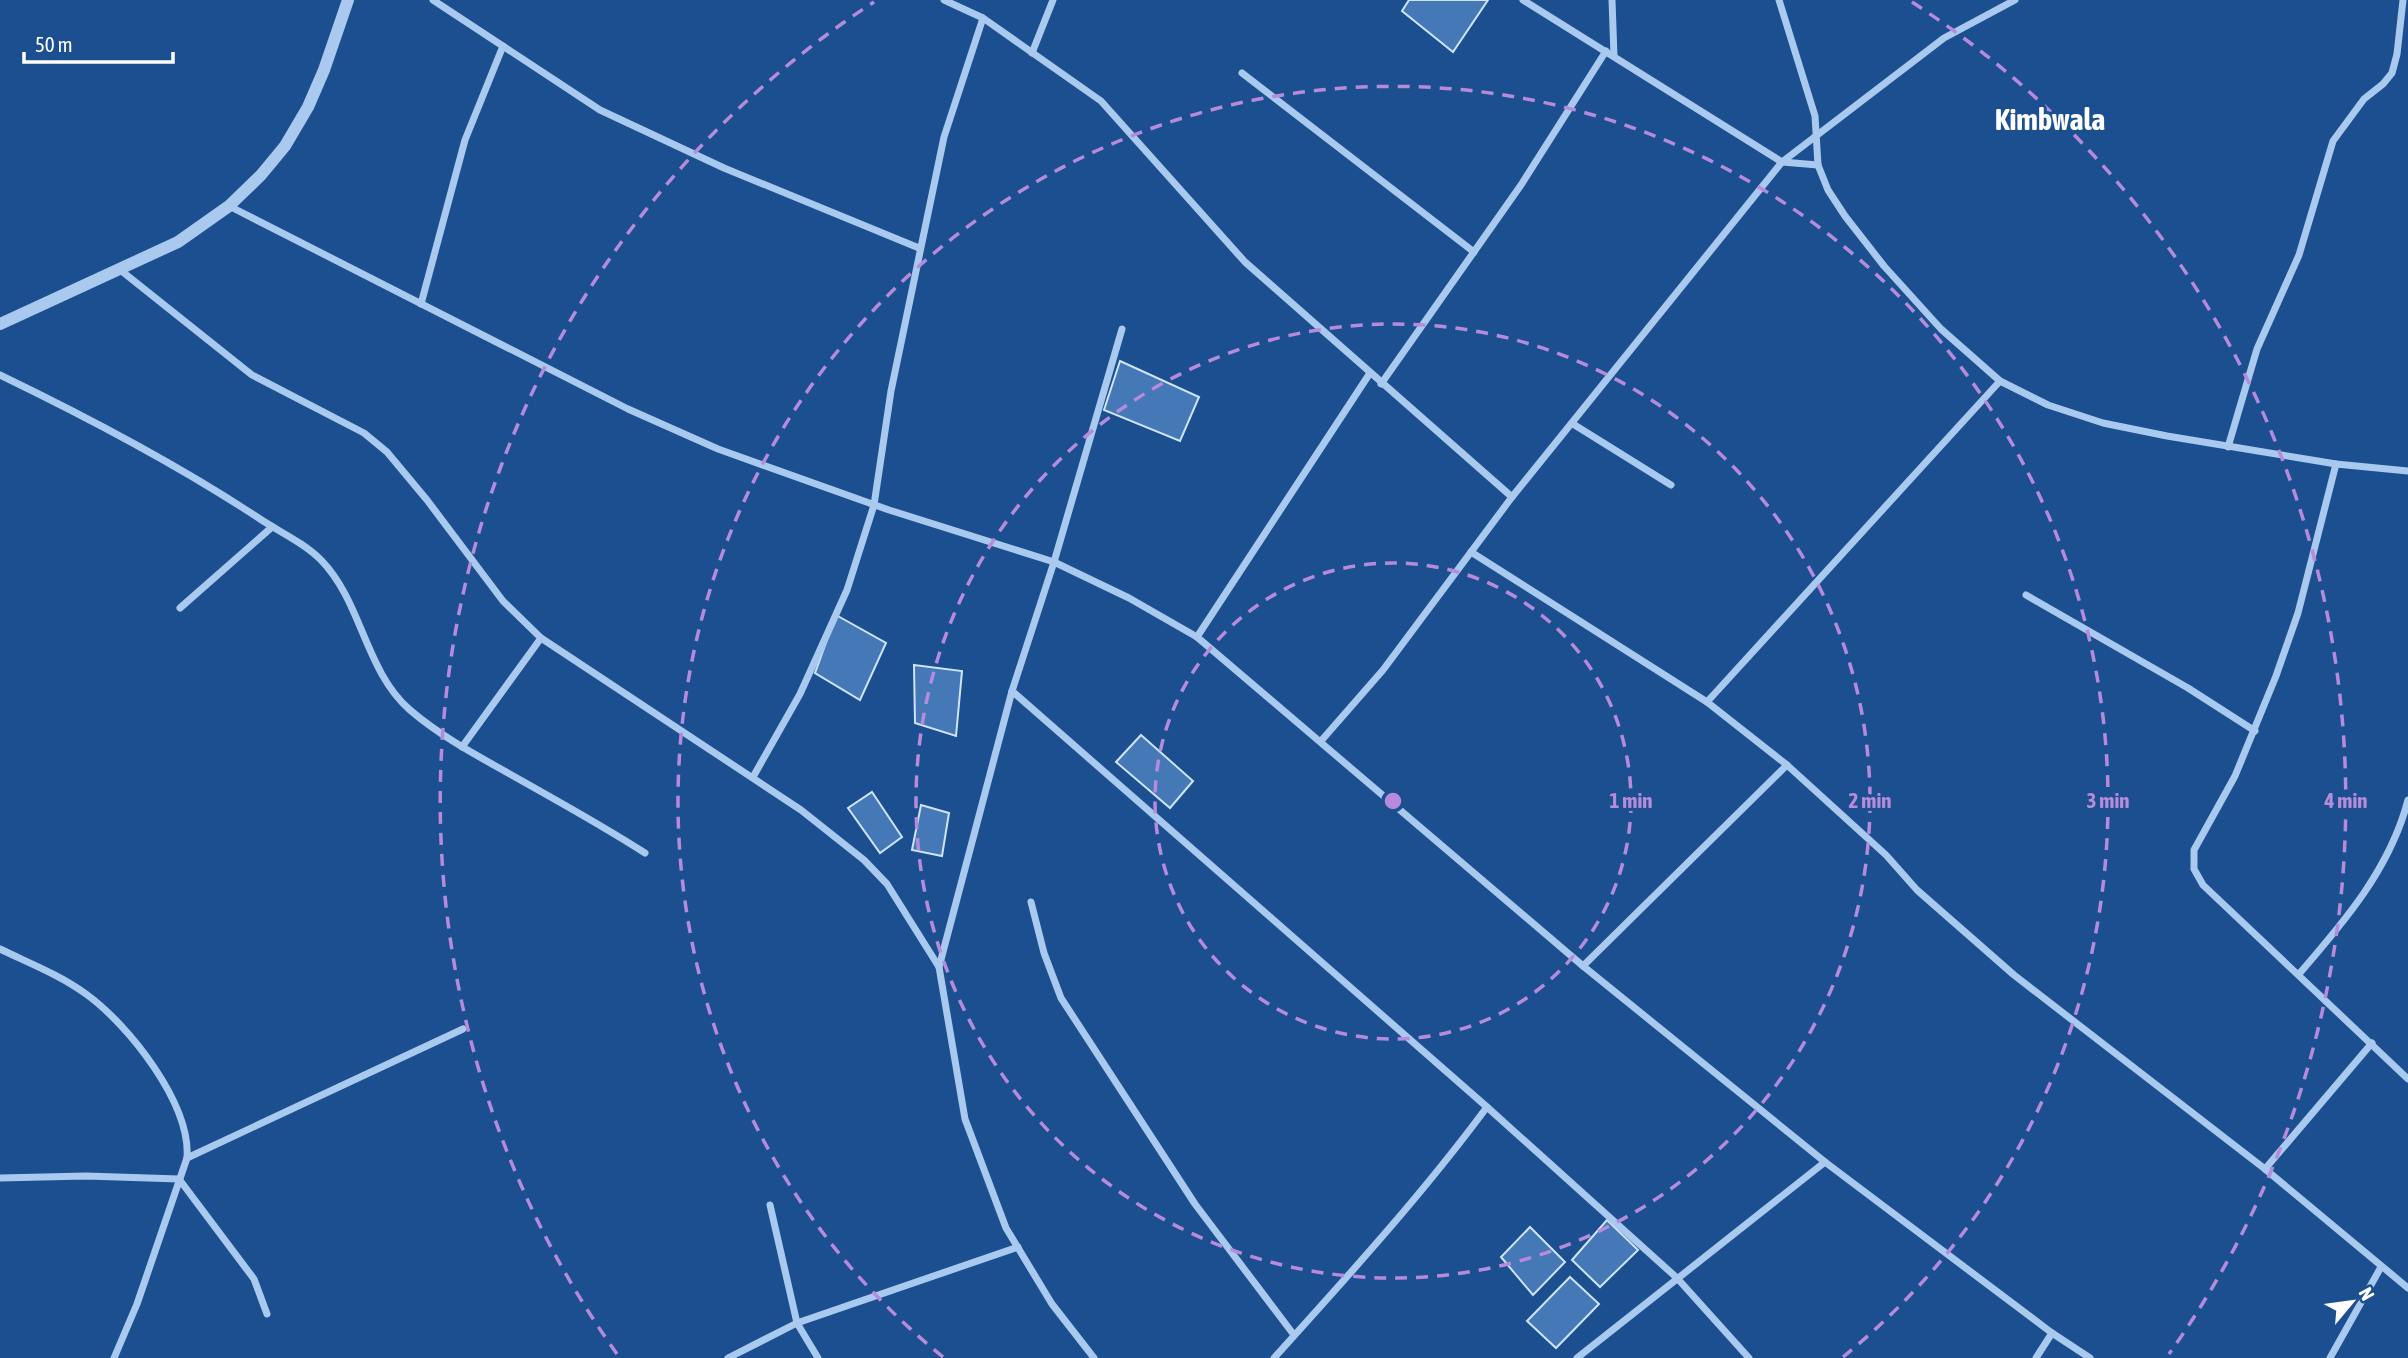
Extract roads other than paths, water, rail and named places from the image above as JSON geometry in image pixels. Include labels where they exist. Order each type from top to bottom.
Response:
[{"type":"street","points":[[0,324],[178,242],[229,206],[277,156],[302,117],[324,71],[348,0]]},
{"type":"street","points":[[433,0],[600,110],[724,168],[919,248]]},
{"type":"street","points":[[944,0],[984,18],[1101,101],[1245,262],[1513,497]]},
{"type":"street","points":[[1032,53],[1053,0]]},
{"type":"street","points":[[1523,0],[1782,162],[1818,165]]},
{"type":"street","points":[[1612,0],[1615,56]]},
{"type":"street","points":[[1779,0],[1815,116],[1818,165],[1828,190],[1884,267],[1941,329],[2000,381],[2048,405],[2103,422],[2228,447],[2336,464],[2408,471]]},
{"type":"street","points":[[1321,741],[1383,670],[1513,497],[1782,162],[1944,38],[2015,0]]},
{"type":"street","points":[[2228,447],[2257,349],[2299,255],[2333,141],[2364,99],[2392,73],[2397,54],[2403,0]]},
{"type":"street","points":[[752,777],[800,694],[848,590],[874,505],[891,391],[944,137],[984,18]]},
{"type":"street","points":[[421,304],[464,140],[503,46]]},
{"type":"street","points":[[1381,384],[1521,185],[1606,51]]},
{"type":"street","points":[[1242,73],[1474,252]]},
{"type":"street","points":[[229,206],[628,409],[718,449],[874,505],[1054,562],[1129,598],[1197,637],[1583,967],[1825,1162],[2052,1333],[2090,1358]]},
{"type":"street","points":[[119,268],[252,374],[364,433],[387,452],[503,601],[541,638],[801,810],[864,860],[887,884],[939,967],[965,1119],[1006,1228],[1052,1304],[1094,1358]]},
{"type":"street","points":[[939,967],[1012,691],[1054,562],[1122,329]]},
{"type":"street","points":[[1197,637],[1370,373]]},
{"type":"street","points":[[0,375],[108,428],[231,500],[321,560],[342,589],[385,681],[408,709],[462,747],[645,853]]},
{"type":"street","points":[[1707,702],[2000,381]]},
{"type":"street","points":[[1573,424],[1671,485]]},
{"type":"street","points":[[2336,464],[2298,613],[2255,731],[2235,776],[2193,850],[2194,869],[2203,885],[2408,1079]]},
{"type":"street","points":[[180,608],[272,527]]},
{"type":"street","points":[[1472,552],[1707,702],[1787,765],[1886,855],[1917,890],[2014,975],[2265,1169],[2408,1289]]},
{"type":"street","points":[[2026,595],[2188,688],[2255,731]]},
{"type":"street","points":[[462,747],[541,638]]},
{"type":"street","points":[[1012,691],[1487,1107],[1677,1278],[1749,1358]]},
{"type":"street","points":[[1583,967],[1787,765]]},
{"type":"street","points":[[2299,974],[2344,922],[2378,873],[2408,800]]},
{"type":"street","points":[[1031,902],[1044,953],[1061,998],[1195,1204],[1294,1335]]},
{"type":"street","points":[[0,949],[86,994],[114,1018],[146,1056],[174,1104],[187,1135],[187,1158],[137,1304],[114,1358]]},
{"type":"street","points":[[187,1158],[463,1029]]},
{"type":"street","points":[[2265,1169],[2372,1043]]},
{"type":"street","points":[[1273,1358],[1387,1234],[1487,1107]]},
{"type":"street","points":[[1577,1358],[1825,1162]]},
{"type":"street","points":[[0,1178],[86,1176],[179,1179]]},
{"type":"street","points":[[179,1179],[254,1279],[267,1314]]},
{"type":"street","points":[[770,1205],[797,1324],[818,1358]]},
{"type":"street","points":[[728,1358],[797,1324],[1018,1247]]},
{"type":"street","points":[[2330,1358],[2381,1267]]},
{"type":"street","points":[[2036,1358],[2052,1333]]},
{"type":"district","name":"Kimbwala","points":[[2050,120]]}]
